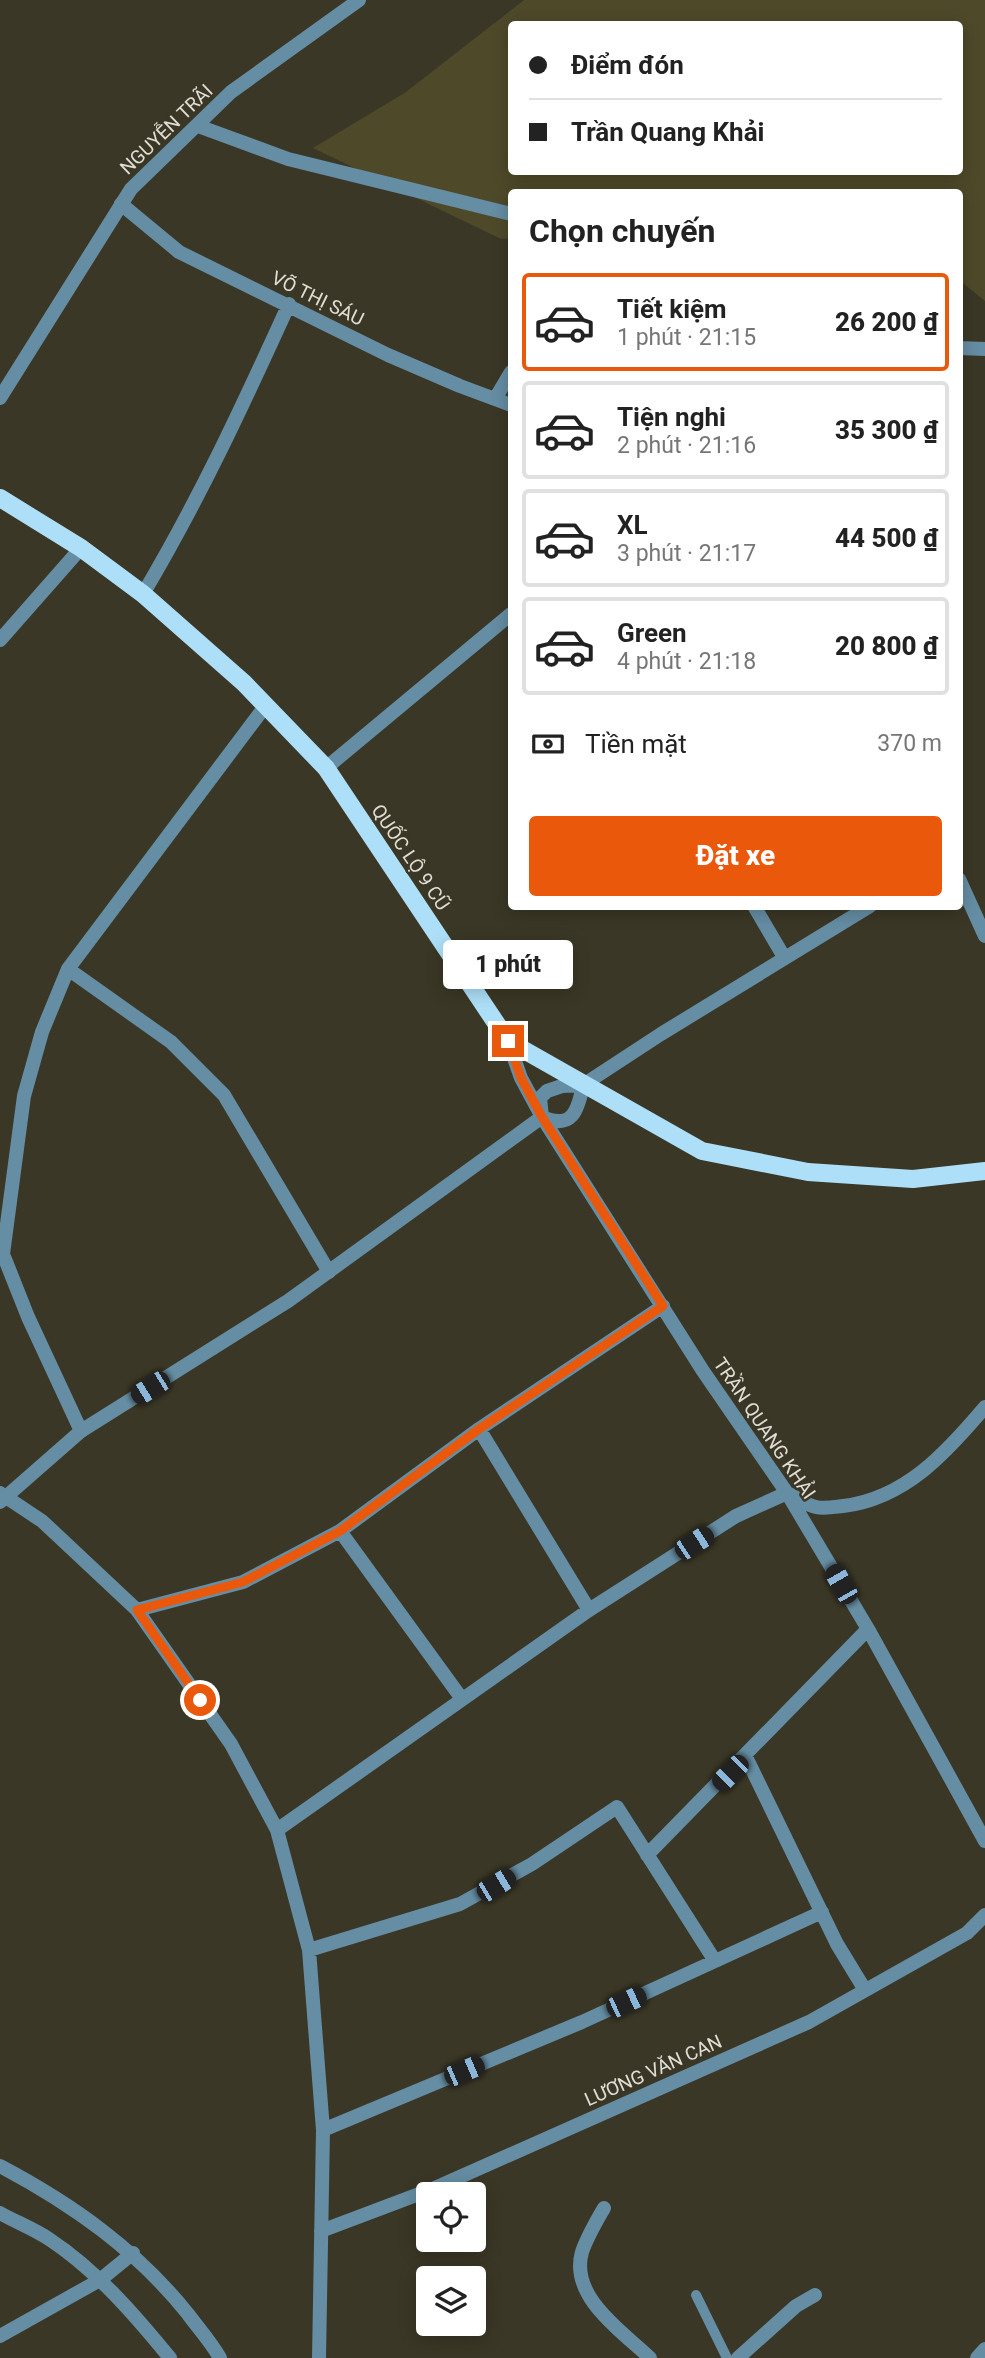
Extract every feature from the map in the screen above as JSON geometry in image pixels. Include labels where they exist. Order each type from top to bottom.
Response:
[{"type":"main road","name":"QUỐC LỘ 9 CŨ","points":[[0,498],[81,548],[143,594],[266,705],[326,768],[508,1041],[702,1151],[808,1172],[913,1179],[985,1171]]},
{"type":"street","name":"NGUYỄN TRÃI","points":[[0,398],[131,189],[231,92],[359,0]]},
{"type":"street","points":[[198,126],[288,159],[508,213]]},
{"type":"street","name":"VÕ THỊ SÁU","points":[[121,204],[179,252],[388,355],[508,404]]},
{"type":"street","points":[[143,594],[188,518],[221,454],[289,304]]},
{"type":"street","points":[[963,348],[985,349]]},
{"type":"street","points":[[495,399],[508,377]]},
{"type":"street","points":[[0,640],[81,548]]},
{"type":"street","points":[[326,768],[508,616]]},
{"type":"street","points":[[81,1431],[2,1255],[24,1097],[43,1032],[68,969],[266,705]]},
{"type":"street","points":[[963,888],[985,936]]},
{"type":"street","points":[[756,910],[784,957]]},
{"type":"street","points":[[542,1117],[540,1098],[547,1090],[583,1085],[784,957],[863,910]]},
{"type":"street","points":[[68,969],[172,1042],[224,1095],[329,1272]]},
{"type":"street","name":"TRẦN QUANG KHẢI","points":[[508,1041],[521,1078],[542,1117],[703,1371],[787,1493],[869,1629],[985,1841]]},
{"type":"street","points":[[542,1117],[555,1123],[567,1121],[579,1107],[583,1085]]},
{"type":"street","points":[[319,2358],[323,2130],[309,1950],[277,1830],[231,1744],[137,1610],[42,1521],[1,1497],[81,1431],[288,1301],[542,1117]]},
{"type":"street","points":[[137,1610],[243,1582],[340,1531],[479,1429],[663,1306]]},
{"type":"street","points":[[277,1830],[589,1611],[736,1516],[787,1493],[815,1507],[853,1505],[877,1498],[915,1479],[956,1441],[985,1407]]},
{"type":"street","points":[[479,1429],[589,1611]]},
{"type":"street","points":[[340,1531],[462,1699]]},
{"type":"street","points":[[647,1855],[869,1629]]},
{"type":"street","points":[[746,1757],[822,1912],[864,1990]]},
{"type":"street","points":[[309,1950],[460,1904],[532,1864],[617,1807],[715,1961]]},
{"type":"street","points":[[323,2130],[582,2022],[822,1912]]},
{"type":"street","name":"LƯƠNG VĂN CAN","points":[[321,2231],[435,2188],[809,2022],[967,1933],[985,1915]]},
{"type":"street","points":[[0,2166],[71,2206],[133,2253],[176,2298],[220,2358]]},
{"type":"street","points":[[604,2208],[581,2254],[583,2284],[605,2315],[650,2358]]},
{"type":"street","points":[[0,2213],[48,2239],[100,2280],[170,2358]]},
{"type":"street","points":[[0,2336],[100,2280],[133,2253]]},
{"type":"street","points":[[738,2358],[796,2306],[815,2295]]},
{"type":"street","points":[[977,2358],[985,2349]]},
{"type":"lane","points":[[696,2295],[727,2358]]},
{"type":"shaded area","points":[[524,0],[985,0],[985,301],[963,283],[963,189],[508,189],[508,238],[501,239],[313,148],[406,92]]},
{"type":"route","points":[[200,1700],[137,1610],[243,1582],[340,1531],[479,1429],[663,1306],[542,1117],[521,1078],[508,1041]]}]
